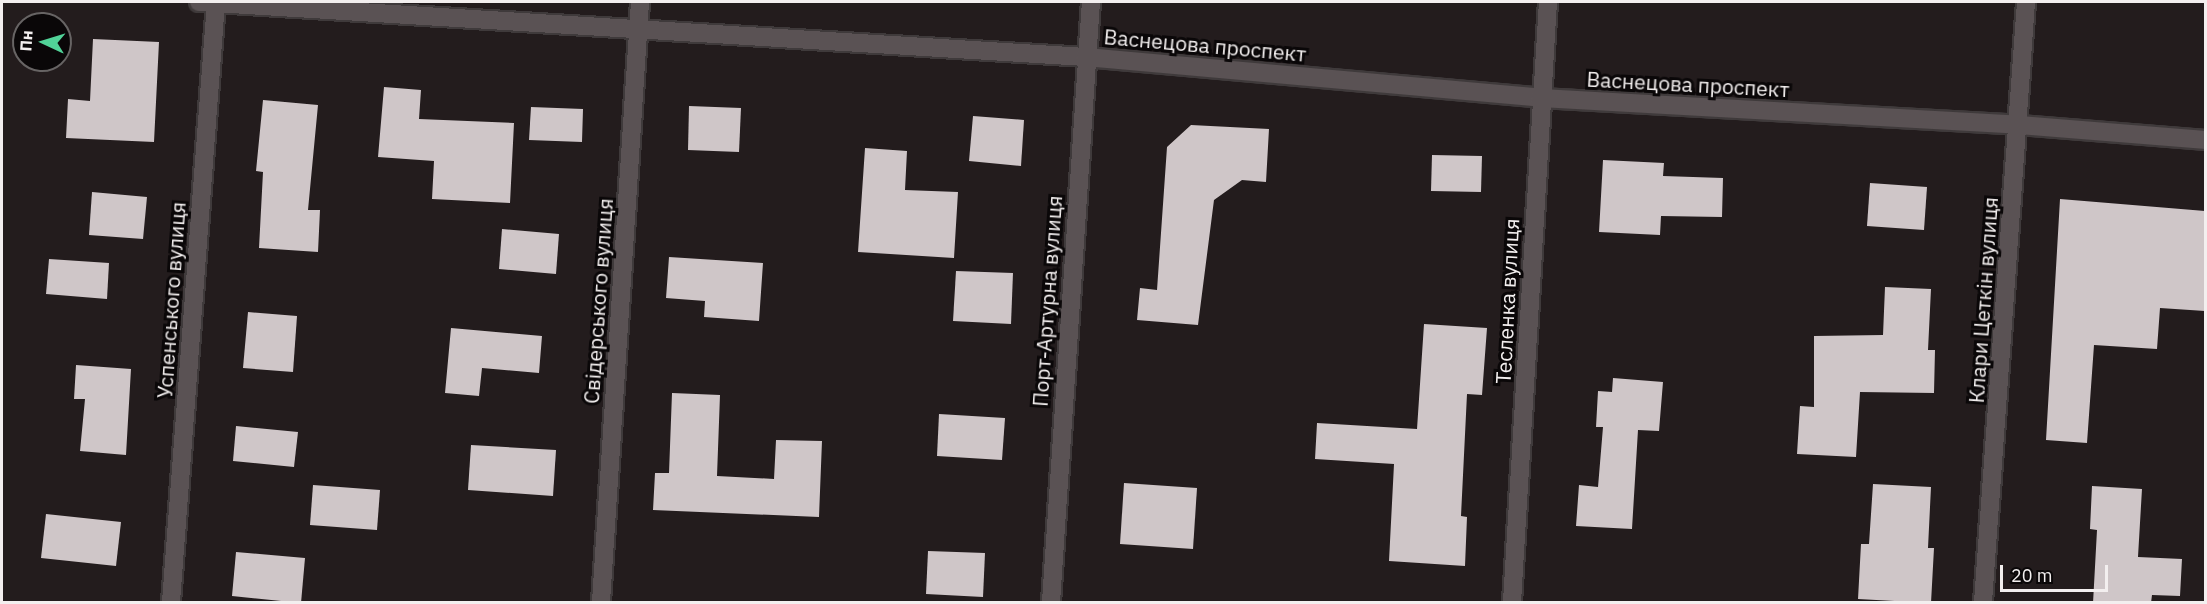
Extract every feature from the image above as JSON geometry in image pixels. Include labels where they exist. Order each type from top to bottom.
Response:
[{"type":"street","name":"Васнецова проспект","points":[[211,2],[1086,57],[1542,98],[2019,125],[2205,140]]},
{"type":"street","name":"Успенського вулиця","points":[[171,603],[211,2]]},
{"type":"street","name":"Свідерського вулиця","points":[[601,603],[640,2]]},
{"type":"street","name":"Порт-Артурна вулиця","points":[[1051,603],[1090,2]]},
{"type":"street","name":"Тесленка вулиця","points":[[1512,603],[1548,2]]},
{"type":"street","name":"Клари Цеткін вулиця","points":[[1983,603],[2026,2]]},
{"type":"building","points":[[93,39],[159,42],[154,142],[66,138],[68,99],[90,101]]},
{"type":"building","points":[[384,87],[421,90],[419,119],[514,123],[510,203],[432,199],[434,161],[378,157]]},
{"type":"building","points":[[263,100],[318,105],[308,210],[320,210],[318,252],[259,248],[263,172],[256,171]]},
{"type":"building","points":[[689,106],[741,108],[739,152],[688,150]]},
{"type":"building","points":[[531,107],[583,109],[582,142],[529,140]]},
{"type":"building","points":[[973,116],[1024,120],[1021,166],[969,161]]},
{"type":"building","points":[[1191,125],[1269,129],[1266,182],[1242,180],[1214,200],[1198,325],[1137,320],[1140,288],[1157,290],[1167,147]]},
{"type":"building","points":[[865,148],[907,151],[905,190],[958,192],[954,258],[858,252]]},
{"type":"building","points":[[1432,155],[1482,156],[1481,192],[1431,191]]},
{"type":"building","points":[[1603,160],[1664,163],[1663,176],[1723,178],[1722,217],[1661,216],[1660,235],[1599,232]]},
{"type":"building","points":[[1870,183],[1927,187],[1924,230],[1867,226]]},
{"type":"building","points":[[92,192],[147,197],[143,239],[89,235]]},
{"type":"building","points":[[2060,199],[2205,211],[2205,311],[2160,308],[2157,349],[2094,345],[2087,443],[2046,440]]},
{"type":"building","points":[[502,229],[559,234],[556,274],[499,269]]},
{"type":"building","points":[[669,257],[763,263],[759,321],[704,317],[705,301],[666,298]]},
{"type":"building","points":[[49,259],[109,263],[107,299],[46,294]]},
{"type":"building","points":[[956,271],[1013,273],[1011,324],[953,321]]},
{"type":"building","points":[[1885,287],[1931,289],[1928,350],[1935,350],[1934,393],[1860,392],[1856,457],[1797,454],[1800,406],[1814,407],[1814,336],[1883,335]]},
{"type":"building","points":[[248,312],[297,316],[293,372],[243,368]]},
{"type":"building","points":[[1424,324],[1487,328],[1482,395],[1467,394],[1461,516],[1467,517],[1465,566],[1389,561],[1394,464],[1315,459],[1317,423],[1417,429]]},
{"type":"building","points":[[451,328],[542,336],[539,373],[482,368],[479,396],[445,393]]},
{"type":"building","points":[[76,365],[131,369],[126,455],[80,451],[85,399],[74,399]]},
{"type":"building","points":[[1613,378],[1663,382],[1659,431],[1638,430],[1632,529],[1576,526],[1579,485],[1598,487],[1603,427],[1596,427],[1598,391],[1612,392]]},
{"type":"building","points":[[672,393],[720,395],[717,476],[774,479],[776,440],[822,441],[819,517],[653,510],[655,473],[669,473]]},
{"type":"building","points":[[939,414],[1005,418],[1002,460],[937,456]]},
{"type":"building","points":[[236,426],[298,432],[294,467],[233,461]]},
{"type":"building","points":[[471,445],[556,450],[553,496],[468,490]]},
{"type":"building","points":[[1124,483],[1197,488],[1193,549],[1120,544]]},
{"type":"building","points":[[1873,484],[1931,487],[1928,548],[1934,548],[1931,603],[1858,599],[1861,544],[1869,544]]},
{"type":"building","points":[[313,485],[380,490],[377,530],[310,525]]},
{"type":"building","points":[[2092,486],[2142,489],[2138,557],[2182,559],[2180,596],[2152,595],[2151,603],[2093,603],[2097,530],[2090,529]]},
{"type":"building","points":[[46,514],[121,522],[116,566],[41,558]]},
{"type":"building","points":[[928,551],[985,553],[983,597],[926,594]]},
{"type":"building","points":[[236,552],[305,558],[301,603],[232,596]]}]
